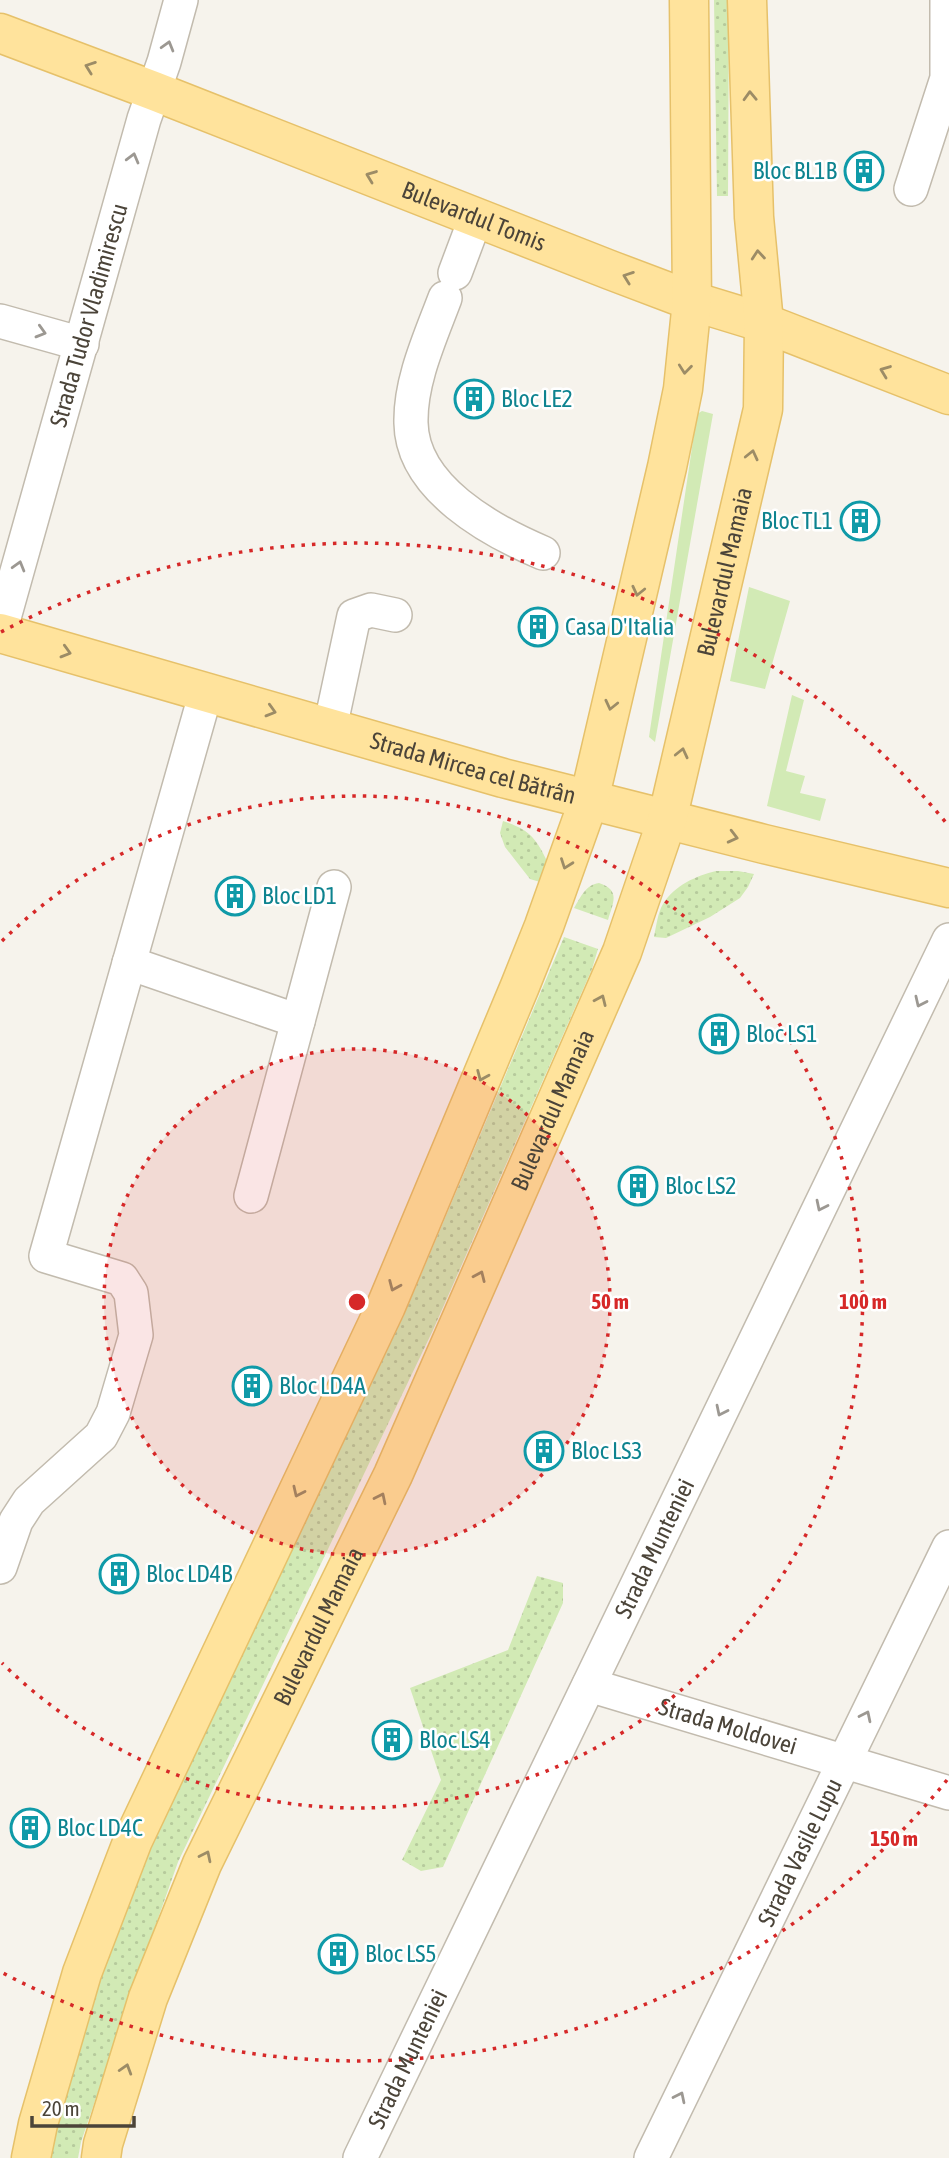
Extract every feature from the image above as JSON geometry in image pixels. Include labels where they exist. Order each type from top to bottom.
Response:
[{"type":"main road","points":[[31,2158],[38,2124],[82,1973],[133,1840],[386,1306],[529,962],[589,800],[683,389],[692,301],[689,0]]},
{"type":"main road","name":"Bulevardul Mamaia","points":[[101,2158],[148,1998],[202,1864],[393,1475],[622,952],[667,820],[763,409],[764,323],[754,217],[747,0]]},
{"type":"main road","name":"Bulevardul Tomis","points":[[0,33],[692,301],[764,323],[949,395]]},
{"type":"main road","name":"Strada Mircea cel Bătrân","points":[[0,633],[503,778],[949,888]]},
{"type":"street","name":"Strada Tudor Vladimirescu","points":[[0,633],[144,119],[181,0]]},
{"type":"street","points":[[911,189],[947,78],[947,0]]},
{"type":"street","points":[[476,217],[422,360],[413,395],[411,425],[416,452],[429,475],[460,506],[514,541],[543,553]]},
{"type":"street","points":[[0,321],[82,344]]},
{"type":"street","points":[[330,728],[354,616],[370,610],[395,615]]},
{"type":"street","points":[[0,1567],[16,1521],[29,1501],[101,1436],[113,1413],[136,1335],[131,1293],[122,1279],[46,1256],[206,692]]},
{"type":"street","points":[[251,1196],[334,887]]},
{"type":"street","name":"Strada Munteniei","points":[[360,2158],[949,940]]},
{"type":"street","points":[[129,963],[298,1021]]},
{"type":"street","name":"Strada Vasile Lupu","points":[[651,2158],[949,1547]]},
{"type":"street","name":"Strada Moldovei","points":[[589,1685],[949,1793]]},
{"type":"green space","points":[[714,0],[729,0],[728,196],[717,196]]},
{"type":"green space","points":[[702,411],[713,414],[655,742],[649,737],[697,414]]},
{"type":"green space","points":[[749,587],[790,601],[765,689],[730,681]]},
{"type":"green space","points":[[792,695],[804,700],[786,771],[805,776],[800,793],[826,799],[820,821],[767,806]]},
{"type":"green space","points":[[503,821],[526,832],[540,847],[548,863],[543,883],[530,879],[505,847],[500,833]]},
{"type":"green space","points":[[716,871],[754,874],[740,898],[710,917],[666,938],[654,937],[660,911],[668,897],[686,882]]},
{"type":"green space","points":[[599,883],[613,893],[608,920],[574,908],[587,889]]},
{"type":"green space","points":[[564,937],[598,949],[592,969],[433,1330],[178,1862],[81,2142],[78,2158],[50,2158],[96,1988],[149,1851],[404,1315]]},
{"type":"green space","points":[[537,1576],[563,1583],[563,1603],[443,1867],[421,1871],[402,1860],[441,1780],[410,1688],[508,1650]]},
{"type":"place","name":"Bloc BL1B","points":[[864,171]]},
{"type":"place","name":"Bloc LE2","points":[[474,399]]},
{"type":"place","name":"Bloc TL1","points":[[860,521]]},
{"type":"place","name":"Casa D'Italia","points":[[538,627]]},
{"type":"place","name":"Bloc LD1","points":[[235,896]]},
{"type":"place","name":"Bloc LS1","points":[[719,1034]]},
{"type":"place","name":"Bloc LS2","points":[[638,1186]]},
{"type":"place","name":"Bloc LD4A","points":[[252,1386]]},
{"type":"place","name":"Bloc LS3","points":[[544,1451]]},
{"type":"place","name":"Bloc LD4B","points":[[119,1574]]},
{"type":"place","name":"Bloc LS4","points":[[392,1740]]},
{"type":"place","name":"Bloc LD4C","points":[[30,1828]]},
{"type":"place","name":"Bloc LS5","points":[[338,1954]]}]
